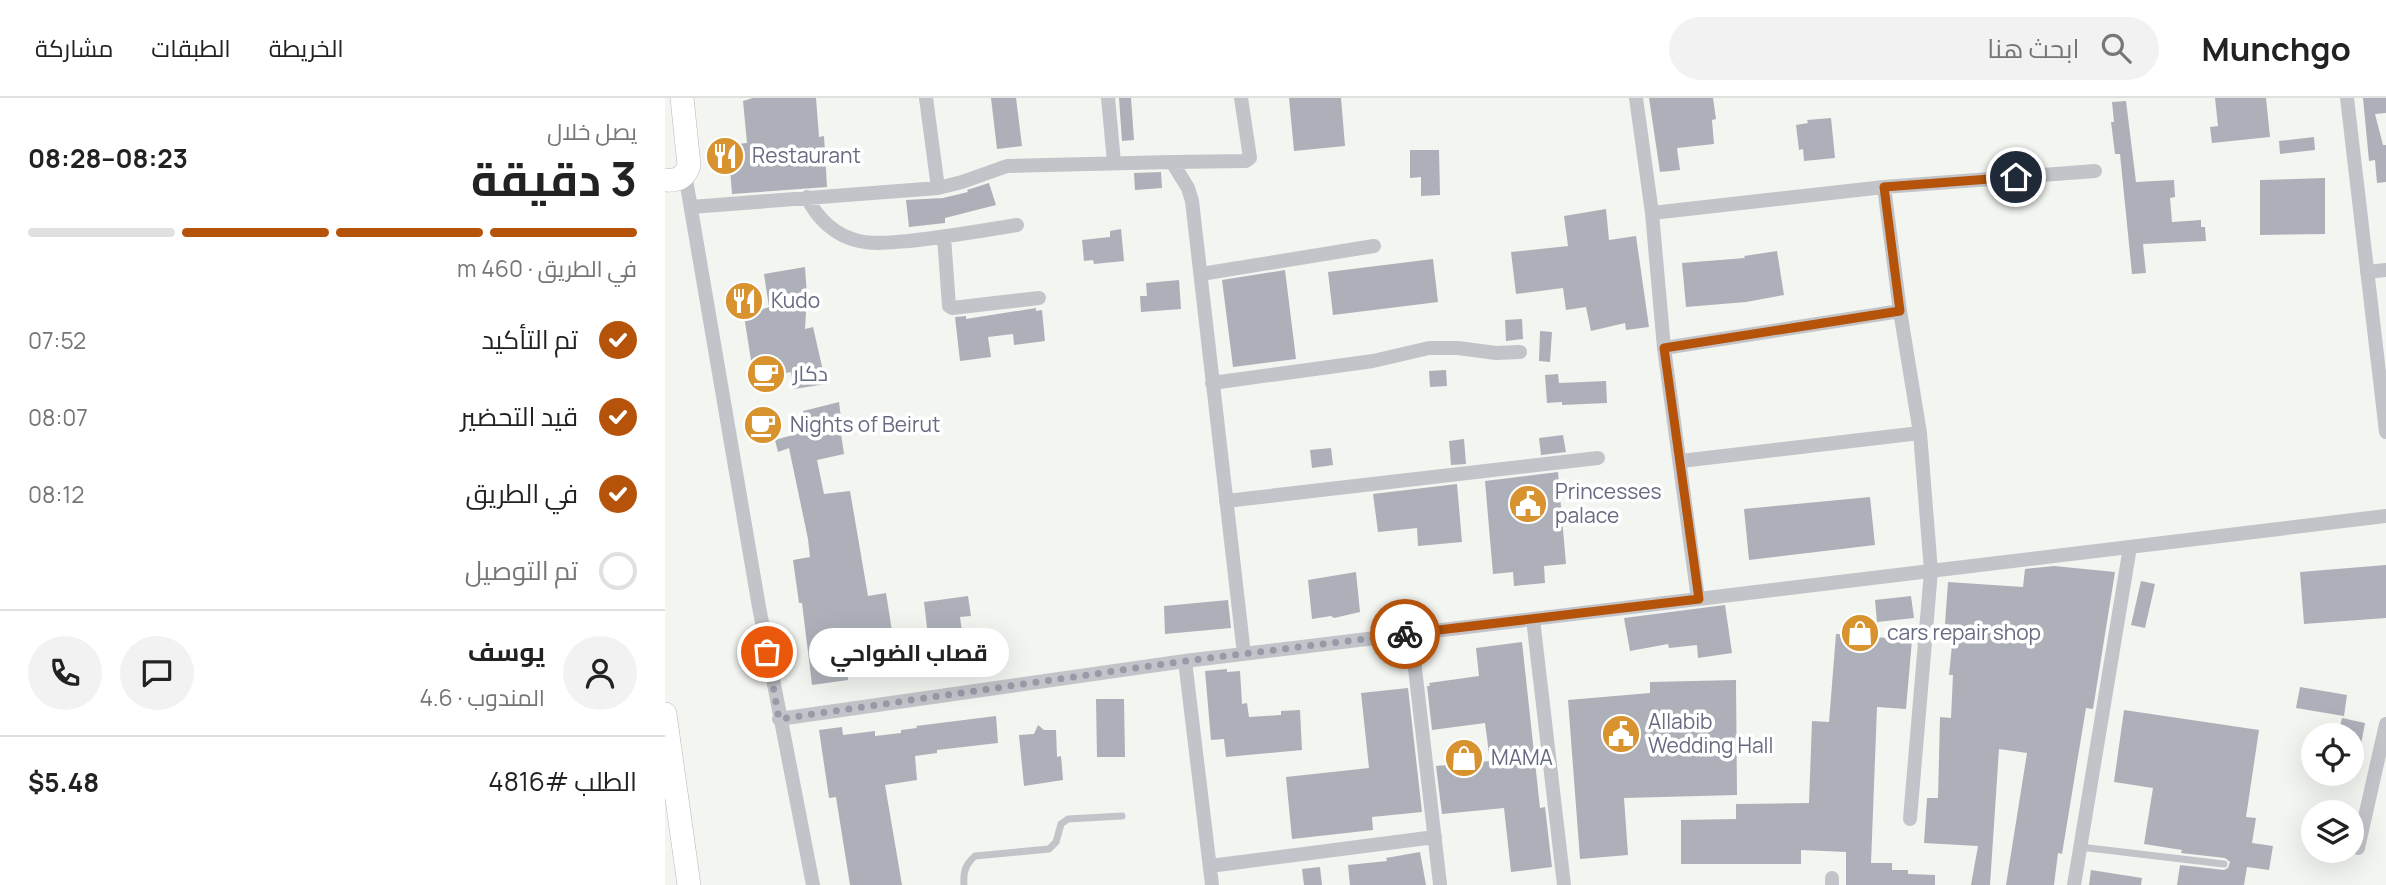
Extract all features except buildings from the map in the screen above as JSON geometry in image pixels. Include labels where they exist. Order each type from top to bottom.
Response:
[{"type":"main road","points":[[675,177],[689,161],[682,98]]},
{"type":"main road","points":[[665,714],[689,885]]},
{"type":"main road","points":[[665,823],[674,885]]},
{"type":"street","points":[[926,98],[939,188]]},
{"type":"street","points":[[1108,98],[1114,162]]},
{"type":"street","points":[[691,207],[939,188],[1007,166],[1246,161],[1250,159],[1241,98]]},
{"type":"street","points":[[1636,98],[1651,213],[1664,348],[1699,599]]},
{"type":"street","points":[[2347,98],[2386,432]]},
{"type":"street","points":[[1172,162],[1188,188],[1192,201],[1244,654]]},
{"type":"street","points":[[1651,213],[1884,187],[2095,171]]},
{"type":"street","points":[[675,177],[691,207],[779,719],[813,885]]},
{"type":"street","points":[[1884,187],[1900,311],[1920,433],[1931,571],[1910,820]]},
{"type":"street","points":[[807,197],[826,224],[859,241],[883,243],[944,237],[1017,225]]},
{"type":"street","points":[[944,237],[949,306],[952,308],[1039,298]]},
{"type":"street","points":[[1201,274],[1374,246]]},
{"type":"street","points":[[2367,272],[2386,270]]},
{"type":"street","points":[[1664,348],[1900,311]]},
{"type":"street","points":[[1212,383],[1373,361],[1429,348],[1520,352]]},
{"type":"street","points":[[1681,461],[1920,433]]},
{"type":"street","points":[[1226,501],[1598,458]]},
{"type":"street","points":[[779,719],[1185,661],[2386,516]]},
{"type":"street","points":[[2074,885],[2130,547]]},
{"type":"street","points":[[1533,619],[1564,885]]},
{"type":"street","points":[[1411,634],[1440,884]]},
{"type":"street","points":[[1185,661],[1212,885]]},
{"type":"street","points":[[2364,821],[2386,724]]},
{"type":"street","points":[[1210,866],[1435,838]]},
{"type":"lane","points":[[964,885],[964,872],[968,862],[975,856],[1049,849],[1056,842],[1061,824],[1068,819],[1122,816]]},
{"type":"lane","points":[[2080,847],[2224,864]]},
{"type":"way so far","points":[[767,652],[779,719],[1185,661],[1405,634]]},
{"type":"place","name":"Restaurant","points":[[725,156]]},
{"type":"place","name":"Kudo","points":[[744,301]]},
{"type":"place","name":"دكار","points":[[766,374]]},
{"type":"place","name":"Nights of Beirut","points":[[763,425]]},
{"type":"place","name":"Princesses palace","points":[[1528,504]]},
{"type":"place","name":"cars repair shop","points":[[1860,633]]},
{"type":"place","name":"قصاب الضواحي","points":[[767,652]]},
{"type":"place","name":"Allabib Wedding Hall","points":[[1621,734]]},
{"type":"place","name":"MAMA","points":[[1464,758]]},
{"type":"route","points":[[1405,634],[1699,599],[1664,348],[1900,311],[1884,187],[2016,177]]}]
